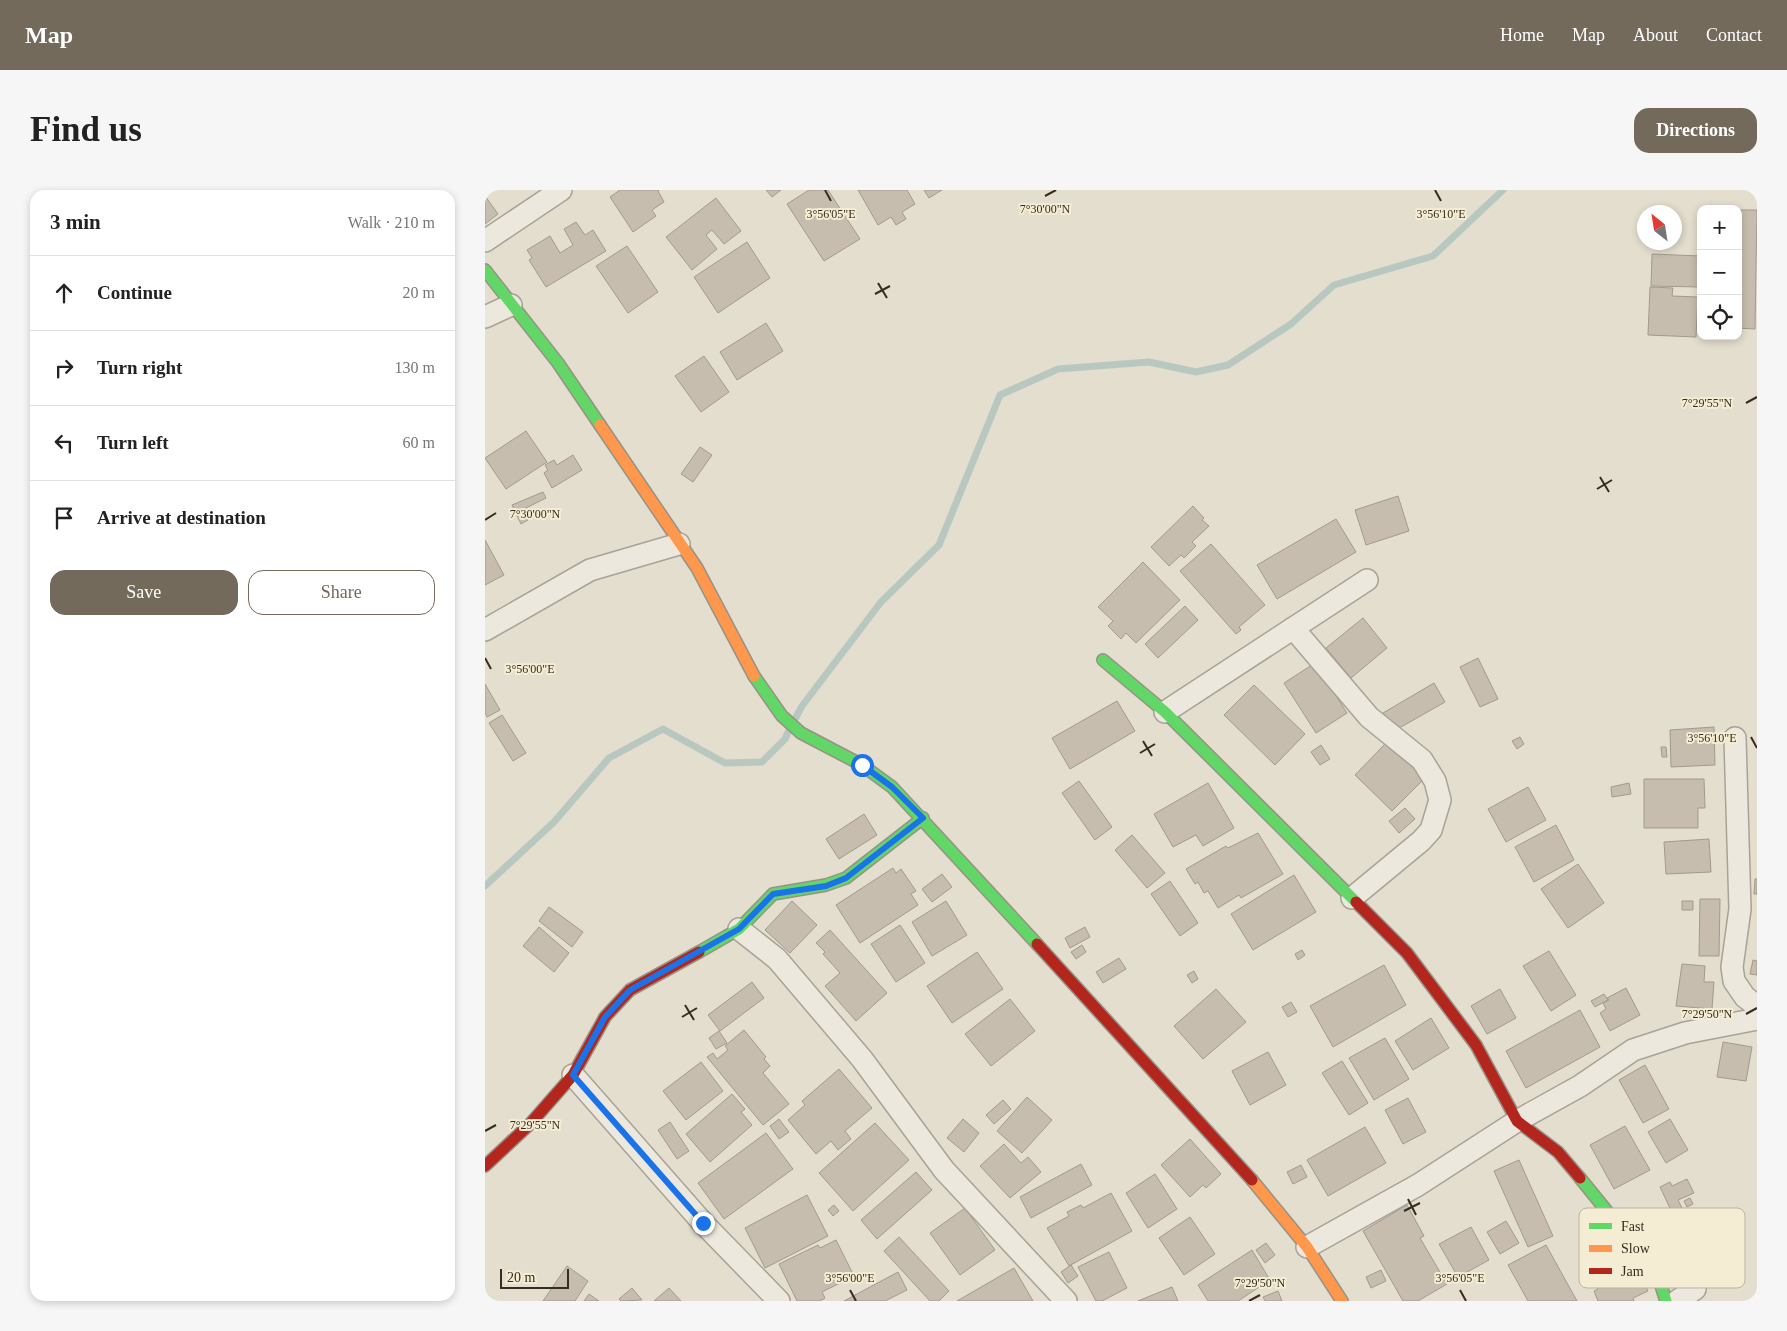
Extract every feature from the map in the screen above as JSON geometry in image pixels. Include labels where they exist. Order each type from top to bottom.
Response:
[{"type":"street","points":[[485,241],[561,190]]},
{"type":"street","points":[[485,270],[511,306],[558,363],[711,592],[756,680],[781,716],[801,733],[862,765],[892,787],[923,818],[1270,1200],[1307,1247],[1340,1301]]},
{"type":"street","points":[[485,317],[511,306]]},
{"type":"street","points":[[485,630],[590,570],[679,544]]},
{"type":"street","points":[[1165,712],[1367,580]]},
{"type":"street","points":[[1293,628],[1369,717],[1422,760],[1435,782],[1439,800],[1431,830],[1352,898]]},
{"type":"street","points":[[1103,660],[1165,712],[1407,953],[1470,1037],[1492,1071],[1517,1121],[1558,1152],[1604,1208]]},
{"type":"street","points":[[1735,738],[1740,909],[1731,967],[1739,989],[1745,997],[1757,1006]]},
{"type":"street","points":[[485,1166],[530,1124],[573,1075],[605,1017],[630,990],[739,929],[773,894],[826,886],[846,878],[923,818]]},
{"type":"street","points":[[739,929],[777,959],[862,1059],[944,1170],[1065,1301]]},
{"type":"street","points":[[1307,1247],[1418,1185],[1517,1121],[1580,1086],[1633,1050],[1685,1033],[1757,1020]]},
{"type":"street","points":[[573,1075],[703,1223],[779,1301]]},
{"type":"street","points":[[1662,1288],[1666,1301]]},
{"type":"street","points":[[1677,1301],[1695,1289]]},
{"type":"building","points":[[620,190],[659,190],[664,202],[652,210],[656,216],[633,232],[610,197]]},
{"type":"building","points":[[766,190],[781,190],[772,197]]},
{"type":"building","points":[[809,190],[828,190],[860,239],[824,261],[787,204]]},
{"type":"building","points":[[858,190],[907,190],[915,204],[902,212],[906,219],[896,225],[891,217],[878,225]]},
{"type":"building","points":[[924,190],[942,190],[929,198]]},
{"type":"building","points":[[485,196],[498,214],[485,224]]},
{"type":"building","points":[[716,198],[741,231],[724,244],[712,230],[706,235],[717,249],[692,270],[666,237]]},
{"type":"building","points":[[1742,210],[1757,210],[1755,329],[1742,328]]},
{"type":"building","points":[[576,222],[585,235],[593,230],[606,251],[546,287],[529,260],[532,258],[527,250],[550,236],[560,253],[573,245],[564,229]]},
{"type":"building","points":[[747,242],[770,278],[718,313],[694,277]]},
{"type":"building","points":[[627,246],[658,292],[628,313],[596,266]]},
{"type":"building","points":[[1652,254],[1697,256],[1697,287],[1651,286]]},
{"type":"building","points":[[1650,287],[1673,288],[1672,296],[1697,297],[1696,337],[1648,335]]},
{"type":"building","points":[[766,323],[783,351],[737,380],[720,352]]},
{"type":"building","points":[[704,356],[729,392],[701,412],[675,376]]},
{"type":"building","points":[[526,431],[547,462],[506,489],[485,458]]},
{"type":"building","points":[[700,447],[712,455],[693,482],[681,474]]},
{"type":"building","points":[[573,455],[582,470],[552,488],[544,473],[548,470],[545,465],[554,460],[557,465]]},
{"type":"building","points":[[543,492],[546,498],[522,510],[528,520],[521,524],[512,505]]},
{"type":"building","points":[[1398,496],[1409,531],[1366,545],[1355,510]]},
{"type":"building","points":[[1193,506],[1204,518],[1202,520],[1209,526],[1192,542],[1196,546],[1184,558],[1181,555],[1169,566],[1151,547]]},
{"type":"building","points":[[1336,519],[1356,552],[1277,599],[1257,565]]},
{"type":"building","points":[[485,540],[504,575],[485,585]]},
{"type":"building","points":[[1211,544],[1265,605],[1239,627],[1241,630],[1236,634],[1180,571]]},
{"type":"building","points":[[1143,562],[1180,600],[1136,643],[1126,633],[1121,639],[1108,626],[1113,621],[1098,607]]},
{"type":"building","points":[[1185,606],[1198,620],[1158,658],[1145,644]]},
{"type":"building","points":[[1363,618],[1387,648],[1351,678],[1326,648]]},
{"type":"building","points":[[1478,658],[1498,699],[1480,707],[1460,667]]},
{"type":"building","points":[[1315,663],[1347,713],[1316,733],[1284,683]]},
{"type":"building","points":[[1434,683],[1445,702],[1394,731],[1383,713]]},
{"type":"building","points":[[485,684],[500,710],[487,717],[485,713]]},
{"type":"building","points":[[1254,685],[1305,734],[1275,765],[1224,715]]},
{"type":"building","points":[[1117,701],[1135,731],[1070,769],[1052,738]]},
{"type":"building","points":[[502,715],[526,753],[513,761],[489,723]]},
{"type":"building","points":[[1714,727],[1715,765],[1671,767],[1670,730]]},
{"type":"building","points":[[1520,737],[1524,744],[1517,749],[1512,741]]},
{"type":"building","points":[[1387,742],[1424,779],[1392,811],[1355,775]]},
{"type":"building","points":[[1321,745],[1330,759],[1320,765],[1311,752]]},
{"type":"building","points":[[1661,747],[1666,747],[1667,757],[1662,757]]},
{"type":"building","points":[[1644,779],[1704,779],[1705,808],[1698,808],[1698,828],[1644,828]]},
{"type":"building","points":[[1079,781],[1112,827],[1095,840],[1062,793]]},
{"type":"building","points":[[1208,783],[1234,828],[1203,846],[1196,835],[1173,847],[1154,814]]},
{"type":"building","points":[[1629,783],[1631,794],[1612,797],[1611,787]]},
{"type":"building","points":[[1528,787],[1546,820],[1506,842],[1488,809]]},
{"type":"building","points":[[1405,808],[1415,819],[1399,833],[1389,821]]},
{"type":"building","points":[[864,814],[877,835],[839,859],[826,839]]},
{"type":"building","points":[[1556,825],[1574,860],[1534,882],[1515,847]]},
{"type":"building","points":[[1258,833],[1283,874],[1241,898],[1239,895],[1218,908],[1208,891],[1204,893],[1198,882],[1195,884],[1186,869],[1226,846],[1228,848]]},
{"type":"building","points":[[1132,835],[1165,873],[1147,888],[1115,850]]},
{"type":"building","points":[[1709,839],[1711,872],[1666,874],[1664,842]]},
{"type":"building","points":[[1578,864],[1604,903],[1568,928],[1541,889]]},
{"type":"building","points":[[893,868],[896,873],[901,869],[916,891],[911,894],[918,905],[860,943],[836,905]]},
{"type":"building","points":[[942,874],[952,887],[932,902],[922,889]]},
{"type":"building","points":[[1294,875],[1316,912],[1253,950],[1231,914]]},
{"type":"building","points":[[1755,879],[1757,879],[1757,894],[1754,894]]},
{"type":"building","points":[[1170,881],[1198,923],[1180,936],[1151,894]]},
{"type":"building","points":[[1700,899],[1720,899],[1719,956],[1699,956]]},
{"type":"building","points":[[792,901],[817,925],[790,953],[765,930]]},
{"type":"building","points":[[946,901],[967,935],[932,956],[912,922]]},
{"type":"building","points":[[1682,901],[1693,901],[1693,910],[1682,910]]},
{"type":"building","points":[[549,907],[583,932],[572,947],[539,921]]},
{"type":"building","points":[[900,925],[925,963],[896,982],[871,944]]},
{"type":"building","points":[[539,927],[569,953],[554,972],[523,946]]},
{"type":"building","points":[[1085,927],[1090,937],[1070,948],[1065,938]]},
{"type":"building","points":[[830,930],[887,993],[856,1021],[825,986],[840,973],[816,943]]},
{"type":"building","points":[[1082,945],[1086,952],[1076,959],[1071,952]]},
{"type":"building","points":[[1302,950],[1305,955],[1298,960],[1295,954]]},
{"type":"building","points":[[1549,951],[1576,995],[1551,1011],[1523,966]]},
{"type":"building","points":[[977,952],[1003,989],[952,1023],[927,986]]},
{"type":"building","points":[[1119,958],[1126,969],[1103,983],[1096,972]]},
{"type":"building","points":[[1753,960],[1757,961],[1757,975],[1750,974]]},
{"type":"building","points":[[1682,964],[1705,966],[1704,982],[1714,982],[1712,1009],[1676,1006]]},
{"type":"building","points":[[1384,965],[1406,1005],[1333,1047],[1310,1006]]},
{"type":"building","points":[[1194,971],[1198,979],[1192,983],[1187,975]]},
{"type":"building","points":[[752,982],[764,998],[720,1031],[708,1015]]},
{"type":"building","points":[[1626,988],[1640,1015],[1610,1031],[1600,1013],[1606,1009],[1603,1003],[1609,1000],[1607,998]]},
{"type":"building","points":[[1216,989],[1246,1022],[1203,1059],[1174,1026]]},
{"type":"building","points":[[1500,989],[1516,1018],[1487,1034],[1471,1006]]},
{"type":"building","points":[[1604,994],[1608,1000],[1595,1007],[1591,1001]]},
{"type":"building","points":[[1010,999],[1035,1031],[991,1066],[965,1034]]},
{"type":"building","points":[[1291,1002],[1297,1012],[1288,1017],[1282,1007]]},
{"type":"building","points":[[1580,1010],[1600,1047],[1526,1088],[1506,1051]]},
{"type":"building","points":[[1431,1018],[1449,1048],[1413,1070],[1395,1041]]},
{"type":"building","points":[[744,1030],[766,1057],[764,1059],[770,1066],[763,1073],[789,1104],[763,1125],[707,1057],[713,1053],[717,1059],[728,1050],[725,1046]]},
{"type":"building","points":[[719,1031],[727,1043],[716,1049],[709,1038]]},
{"type":"building","points":[[1385,1038],[1409,1079],[1374,1100],[1349,1058]]},
{"type":"building","points":[[1723,1042],[1752,1047],[1746,1081],[1717,1077]]},
{"type":"building","points":[[1268,1052],[1286,1085],[1250,1105],[1232,1071]]},
{"type":"building","points":[[1342,1061],[1368,1103],[1349,1115],[1322,1073]]},
{"type":"building","points":[[701,1062],[723,1091],[686,1120],[663,1091]]},
{"type":"building","points":[[1645,1065],[1669,1109],[1643,1123],[1619,1080]]},
{"type":"building","points":[[839,1069],[872,1108],[845,1131],[851,1139],[838,1150],[831,1141],[816,1154],[788,1120],[805,1105],[802,1101]]},
{"type":"building","points":[[732,1094],[745,1109],[741,1112],[752,1125],[710,1162],[686,1134]]},
{"type":"building","points":[[1027,1097],[1052,1120],[1022,1153],[997,1131]]},
{"type":"building","points":[[1408,1098],[1426,1132],[1403,1144],[1385,1110]]},
{"type":"building","points":[[1003,1100],[1011,1109],[994,1124],[986,1115]]},
{"type":"building","points":[[779,1119],[789,1132],[779,1139],[770,1126]]},
{"type":"building","points":[[963,1119],[979,1133],[964,1152],[947,1138]]},
{"type":"building","points":[[1670,1119],[1688,1150],[1666,1163],[1648,1132]]},
{"type":"building","points":[[670,1122],[689,1151],[677,1159],[658,1130]]},
{"type":"building","points":[[875,1123],[909,1160],[853,1211],[819,1173]]},
{"type":"building","points":[[1625,1126],[1650,1170],[1614,1189],[1590,1145]]},
{"type":"building","points":[[1365,1127],[1386,1163],[1328,1196],[1307,1160]]},
{"type":"building","points":[[766,1133],[793,1169],[724,1219],[698,1183]]},
{"type":"building","points":[[1190,1139],[1221,1174],[1206,1188],[1203,1185],[1190,1197],[1161,1165]]},
{"type":"building","points":[[1004,1144],[1021,1163],[1028,1157],[1041,1172],[1010,1198],[980,1166]]},
{"type":"building","points":[[1519,1160],[1553,1236],[1528,1247],[1494,1171]]},
{"type":"building","points":[[1081,1164],[1092,1185],[1031,1218],[1020,1197]]},
{"type":"building","points":[[1301,1165],[1307,1177],[1293,1184],[1287,1172]]},
{"type":"building","points":[[916,1172],[932,1190],[877,1239],[861,1220]]},
{"type":"building","points":[[1155,1174],[1177,1209],[1148,1228],[1126,1193]]},
{"type":"building","points":[[1687,1179],[1694,1193],[1678,1200],[1682,1208],[1670,1208],[1660,1187],[1670,1182],[1672,1186]]},
{"type":"building","points":[[1111,1193],[1132,1231],[1069,1266],[1047,1228],[1069,1216],[1067,1212],[1081,1205],[1083,1208]]},
{"type":"building","points":[[807,1195],[828,1236],[765,1268],[745,1228]]},
{"type":"building","points":[[1690,1198],[1693,1204],[1687,1207],[1684,1201]]},
{"type":"building","points":[[834,1205],[839,1211],[833,1216],[828,1210]]},
{"type":"building","points":[[1407,1205],[1424,1236],[1420,1238],[1447,1284],[1418,1301],[1403,1301],[1363,1231]]},
{"type":"building","points":[[965,1208],[995,1250],[960,1275],[930,1233]]},
{"type":"building","points":[[1190,1217],[1215,1254],[1184,1275],[1159,1238]]},
{"type":"building","points":[[1506,1221],[1519,1243],[1500,1254],[1487,1232]]},
{"type":"building","points":[[1471,1227],[1489,1260],[1458,1277],[1439,1244]]},
{"type":"building","points":[[899,1237],[949,1291],[939,1301],[930,1301],[884,1251]]},
{"type":"building","points":[[836,1240],[854,1276],[822,1292],[825,1298],[820,1301],[797,1301],[779,1264],[818,1245],[820,1248]]},
{"type":"building","points":[[1266,1243],[1275,1255],[1265,1263],[1256,1250]]},
{"type":"building","points":[[1546,1245],[1577,1301],[1528,1301],[1508,1265]]},
{"type":"building","points":[[1252,1250],[1270,1280],[1238,1301],[1208,1301],[1198,1285]]},
{"type":"building","points":[[1109,1252],[1127,1288],[1102,1301],[1096,1301],[1078,1267]]},
{"type":"building","points":[[1071,1265],[1078,1276],[1068,1283],[1061,1272]]},
{"type":"building","points":[[567,1266],[588,1281],[575,1301],[543,1301]]},
{"type":"building","points":[[1014,1268],[1033,1301],[957,1301]]},
{"type":"building","points":[[1381,1270],[1386,1281],[1371,1288],[1366,1277]]},
{"type":"building","points":[[898,1272],[907,1290],[885,1301],[844,1301]]},
{"type":"building","points":[[1172,1287],[1178,1301],[1138,1301]]},
{"type":"building","points":[[632,1288],[642,1300],[621,1301],[619,1299]]},
{"type":"building","points":[[669,1288],[681,1301],[654,1301]]},
{"type":"building","points":[[1647,1288],[1648,1291],[1633,1298],[1634,1301],[1598,1301],[1594,1291],[1598,1289]]},
{"type":"building","points":[[1278,1291],[1282,1301],[1265,1301],[1263,1297]]},
{"type":"building","points":[[589,1294],[599,1301],[584,1301]]},
{"type":"waterway","points":[[795,719],[802,706],[881,602],[939,545],[1000,395],[1058,369],[1149,362],[1196,372],[1228,365],[1291,324],[1334,285],[1433,256],[1503,190]]},
{"type":"waterway","points":[[485,886],[554,822],[609,758],[663,729],[725,763],[762,762],[785,739],[789,730]]},
{"type":"traffic: fast","points":[[485,270],[558,363],[600,425]]},
{"type":"traffic: fast","points":[[1103,660],[1165,712],[1356,902]]},
{"type":"traffic: fast","points":[[754,676],[782,716],[801,733],[862,765],[892,787],[1037,944]]},
{"type":"traffic: fast","points":[[699,952],[739,929],[773,894],[826,885],[846,878],[923,818]]},
{"type":"traffic: fast","points":[[1580,1178],[1604,1208]]},
{"type":"traffic: fast","points":[[1662,1288],[1666,1301]]},
{"type":"traffic: slow","points":[[600,425],[697,568],[754,676]]},
{"type":"traffic: slow","points":[[1252,1180],[1307,1247],[1342,1301]]},
{"type":"traffic: jam","points":[[1356,902],[1407,953],[1476,1045],[1517,1121],[1558,1152],[1580,1178]]},
{"type":"traffic: jam","points":[[1037,944],[1252,1180]]},
{"type":"traffic: jam","points":[[485,1166],[530,1124],[573,1075],[605,1017],[630,990],[699,952]]},
{"type":"route","points":[[703,1223],[573,1075],[605,1017],[630,990],[739,929],[773,894],[826,886],[846,878],[923,818],[892,787],[862,765]]}]
